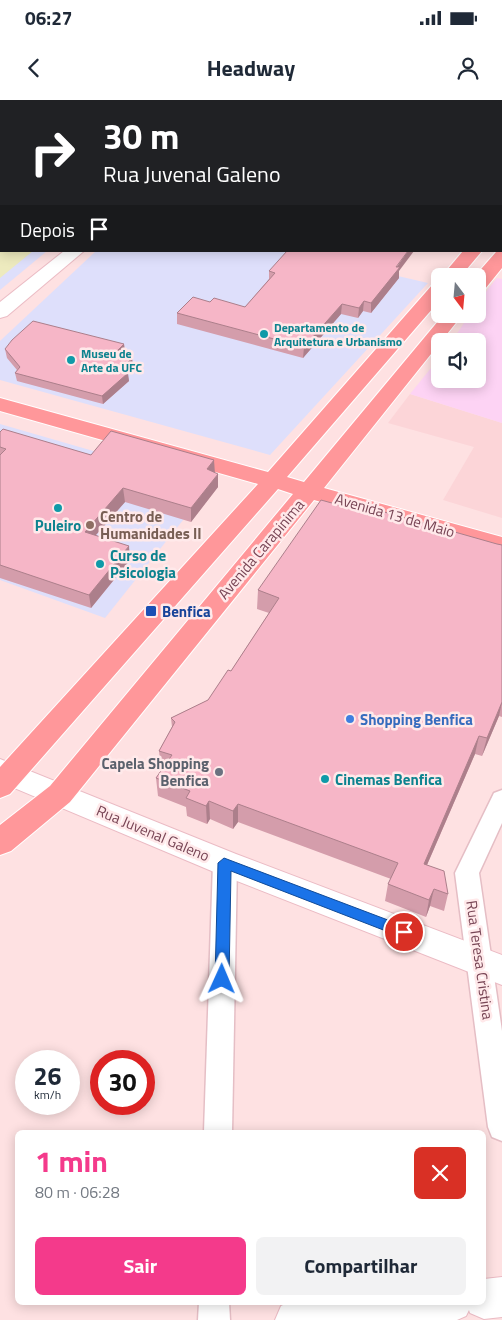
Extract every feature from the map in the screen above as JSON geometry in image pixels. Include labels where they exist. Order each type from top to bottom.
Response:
[{"type":"main road","points":[[458,268],[472,252]]},
{"type":"main road","points":[[486,275],[502,256]]},
{"type":"main road","points":[[4,777],[279,473],[431,298]]},
{"type":"main road","name":"Avenida Carapinima","points":[[0,842],[60,794],[447,323]]},
{"type":"main road","name":"Avenida 13 de Maio","points":[[0,390],[315,484],[502,545]]},
{"type":"main road","name":"Avenida 13 de Maio","points":[[0,404],[279,473]]},
{"type":"main road","name":"Avenida 13 de Maio","points":[[315,484],[502,528]]},
{"type":"street","points":[[0,312],[74,252]]},
{"type":"street","name":"Rua Juvenal Galeno","points":[[4,777],[60,794],[224,863],[491,966]]},
{"type":"street","name":"Rua Teresa Cristina","points":[[502,799],[468,873],[491,966],[502,1127]]},
{"type":"street","points":[[218,1130],[224,863]]},
{"type":"street","points":[[486,1299],[502,1297]]},
{"type":"street","points":[[214,1305],[214,1320]]},
{"type":"street","points":[[295,1320],[426,1305]]},
{"type":"shaded area","points":[[0,252],[46,252],[0,290]]},
{"type":"shaded area","points":[[0,252],[32,252],[0,278]]},
{"type":"shaded area","points":[[95,252],[294,252],[428,283],[270,455],[0,380],[0,341]]},
{"type":"shaded area","points":[[497,278],[502,279],[502,423],[410,394],[431,368],[431,388],[486,388],[486,333],[457,333],[464,323],[486,323],[486,292]]},
{"type":"shaded area","points":[[410,394],[502,423],[502,518],[443,500],[474,447],[388,423]]},
{"type":"shaded area","name":"Centro de Humanidades II","points":[[0,424],[211,485],[105,618],[0,580]]},
{"type":"building","points":[[286,252],[407,252],[396,267],[400,267],[371,303],[364,301],[359,308],[342,304],[304,347],[177,313],[193,297],[210,302],[214,298],[245,307],[275,273],[269,271]]},
{"type":"building","points":[[33,321],[124,344],[116,352],[132,358],[120,370],[128,373],[102,396],[15,373],[20,367],[5,349]]},
{"type":"building","name":"Centro de Humanidades II","points":[[3,429],[91,455],[111,431],[214,460],[207,469],[218,474],[191,508],[123,488],[85,532],[129,546],[89,595],[0,565],[0,455],[6,449],[0,447],[0,432]]},
{"type":"building","name":"Shopping Benfica","points":[[321,500],[339,505],[342,500],[502,545],[502,702],[487,738],[479,736],[424,864],[444,871],[448,894],[434,889],[429,900],[388,884],[398,863],[238,804],[233,811],[209,801],[206,806],[186,798],[190,791],[156,778],[172,755],[159,751],[175,722],[171,718],[208,700],[228,670],[231,671],[279,598],[258,590]]},
{"type":"place","name":"Departamento de Arquitetura e Urbanismo","points":[[264,334]]},
{"type":"place","name":"Museu de Arte da UFC","points":[[71,360]]},
{"type":"place","name":"Puleiro","points":[[58,508]]},
{"type":"place","name":"Centro de Humanidades II","points":[[90,525]]},
{"type":"place","name":"Curso de Psicologia","points":[[100,564]]},
{"type":"place","name":"Benfica","points":[[151,611]]},
{"type":"place","name":"Shopping Benfica","points":[[350,719]]},
{"type":"place","name":"Capela Shopping Benfica","points":[[219,772]]},
{"type":"place","name":"Cinemas Benfica","points":[[325,779]]},
{"type":"route","points":[[222,979],[224,863],[404,932]]}]
